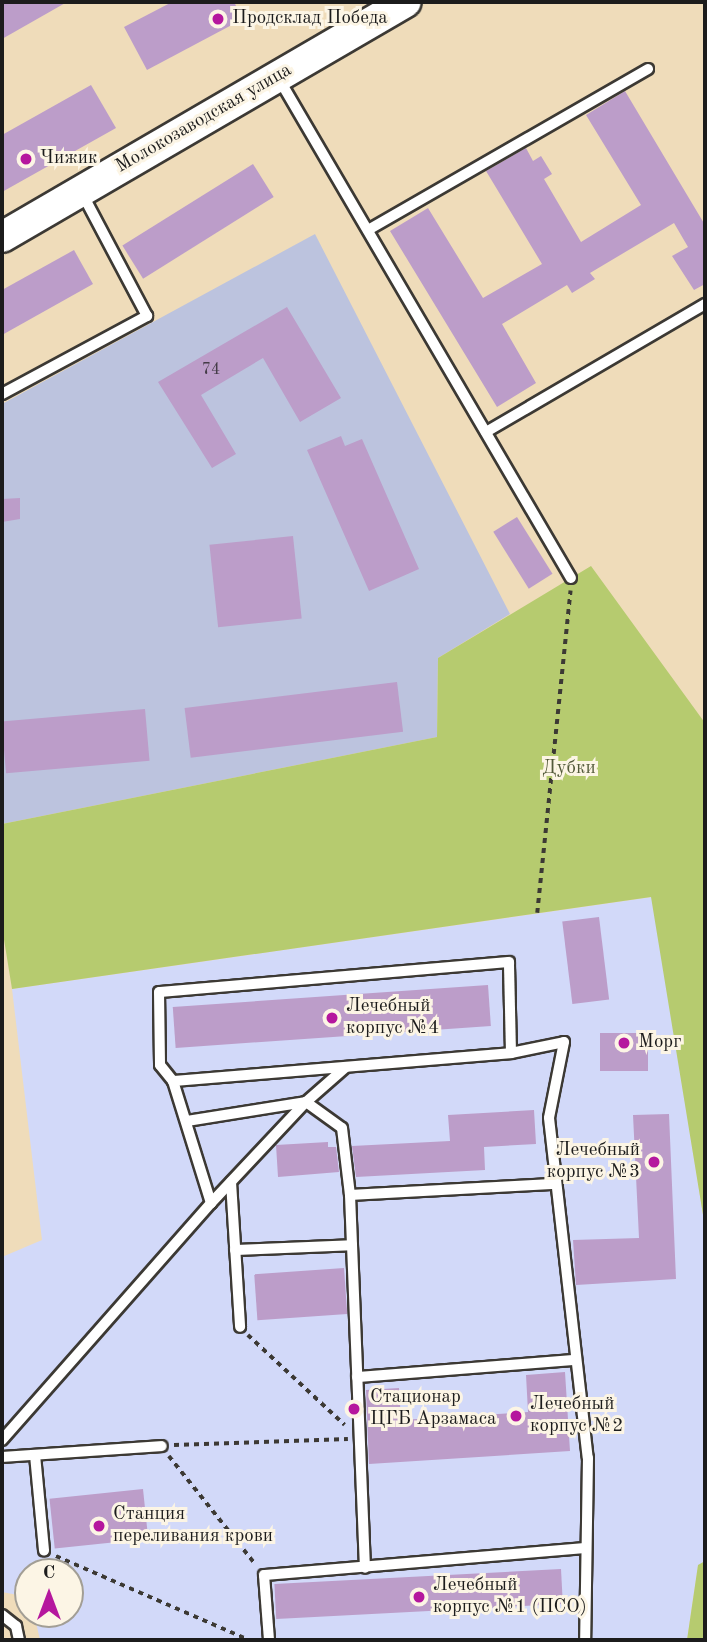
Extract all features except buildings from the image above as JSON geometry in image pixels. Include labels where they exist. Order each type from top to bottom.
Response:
[{"type":"street","name":"Молокозаводская улица","points":[[2,237],[397,4]]},
{"type":"lane","points":[[368,230],[648,69]]},
{"type":"lane","points":[[278,76],[571,578]]},
{"type":"lane","points":[[2,394],[147,317],[80,191]]},
{"type":"lane","points":[[486,432],[705,304]]},
{"type":"lane","points":[[211,1203],[173,1081],[160,1065],[159,992],[509,962],[511,1053]]},
{"type":"lane","points":[[173,1081],[511,1053],[564,1042],[549,1118],[574,1360],[583,1382],[589,1458],[585,1640]]},
{"type":"lane","points":[[2,1440],[211,1203],[306,1102],[346,1066]]},
{"type":"lane","points":[[187,1121],[306,1102],[342,1128],[350,1195],[365,1568]]},
{"type":"lane","points":[[231,1182],[240,1327]]},
{"type":"lane","points":[[350,1195],[556,1184]]},
{"type":"lane","points":[[235,1250],[352,1245]]},
{"type":"lane","points":[[357,1377],[574,1360]]},
{"type":"lane","points":[[2,1457],[162,1446]]},
{"type":"lane","points":[[35,1455],[44,1551]]},
{"type":"lane","points":[[269,1640],[264,1575],[586,1548]]},
{"type":"lane","points":[[2,1615],[16,1626],[19,1640]]},
{"type":"path","points":[[537,913],[571,578]]},
{"type":"path","points":[[240,1327],[360,1438]]},
{"type":"path","points":[[162,1446],[360,1438]]},
{"type":"path","points":[[162,1446],[264,1575]]},
{"type":"path","points":[[44,1551],[249,1640]]},
{"type":"shaded area","points":[[315,234],[510,614],[438,658],[437,737],[2,824],[2,404]]},
{"type":"shaded area","name":"Стационар ЦГБ Арзамаса","points":[[652,897],[705,1227],[705,1561],[698,1566],[687,1640],[40,1640],[37,1628],[84,1628],[84,1558],[14,1558],[14,1594],[2,1592],[2,1257],[42,1240],[12,989]]},
{"type":"green space","name":"Дубки","points":[[591,566],[705,723],[705,1227],[651,897],[12,989],[2,927],[2,824],[437,737],[438,658]]},
{"type":"green space","points":[[705,1561],[705,1640],[687,1640],[698,1565]]},
{"type":"place","name":"Продсклад Победа","points":[[218,19]]},
{"type":"place","name":"Чижик","points":[[26,159]]},
{"type":"place","name":"Лечебный корпус №4","points":[[332,1018]]},
{"type":"place","name":"Морг","points":[[624,1043]]},
{"type":"place","name":"Лечебный корпус №3","points":[[654,1162]]},
{"type":"place","name":"Стационар ЦГБ Арзамаса","points":[[354,1409]]},
{"type":"place","name":"Лечебный корпус №2","points":[[516,1416]]},
{"type":"place","name":"Станция переливания крови","points":[[99,1526]]},
{"type":"place","name":"Лечебный корпус №1 (ПСО)","points":[[419,1597]]}]
